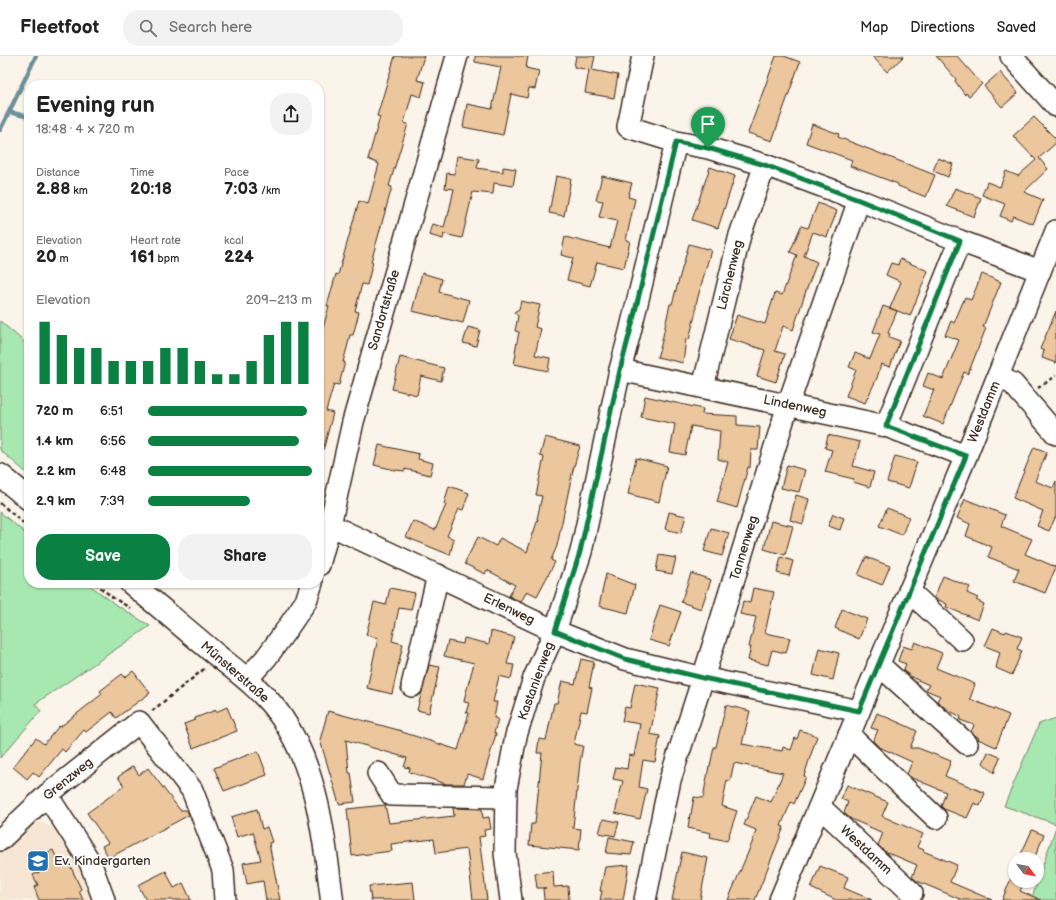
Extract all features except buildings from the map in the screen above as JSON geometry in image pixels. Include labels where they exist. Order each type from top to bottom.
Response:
[{"type":"main road","points":[[0,475],[24,495]]},
{"type":"main road","name":"Münsterstraße","points":[[136,588],[247,679],[271,703],[283,718],[301,756],[315,795],[321,821],[332,900]]},
{"type":"street","name":"Sandortstraße","points":[[324,546],[353,422],[457,56]]},
{"type":"street","points":[[643,56],[628,127],[676,142],[708,148],[765,165],[1040,271]]},
{"type":"street","points":[[1011,56],[1056,106]]},
{"type":"street","name":"Kastanienweg","points":[[511,900],[505,854],[506,789],[516,736],[534,678],[555,631],[580,552],[620,370],[676,142]]},
{"type":"street","name":"Lärchenweg","points":[[703,387],[740,235],[765,165]]},
{"type":"street","name":"Tannenweg","points":[[645,900],[670,780],[788,405],[859,200]]},
{"type":"street","name":"Westdamm","points":[[780,900],[966,456],[1056,231]]},
{"type":"street","points":[[886,426],[960,241]]},
{"type":"street","name":"Lindenweg","points":[[620,370],[886,426],[966,456]]},
{"type":"street","points":[[998,376],[1012,384],[1056,434]]},
{"type":"street","name":"Erlenweg","points":[[330,524],[555,631],[625,659],[703,678],[859,711]]},
{"type":"street","points":[[412,686],[438,575]]},
{"type":"street","points":[[247,679],[266,658],[287,629],[306,601],[310,588]]},
{"type":"street","points":[[909,591],[962,640]]},
{"type":"street","points":[[878,664],[967,744]]},
{"type":"street","points":[[139,722],[192,790],[223,870],[225,900]]},
{"type":"street","name":"Grenzweg","points":[[0,840],[47,796],[139,722]]},
{"type":"street","points":[[849,735],[936,818]]},
{"type":"street","points":[[378,773],[392,795],[506,798]]},
{"type":"street","points":[[47,796],[90,862],[104,900]]},
{"type":"street","name":"Westdamm","points":[[820,807],[912,893]]},
{"type":"path","points":[[0,503],[24,524]]},
{"type":"path","points":[[139,722],[206,667]]},
{"type":"shaded area","name":"Ev. Kindergarten","points":[[40,822],[58,830],[83,871],[94,900],[0,900],[0,851],[21,827]]},
{"type":"green space","points":[[0,321],[24,342],[24,471],[0,450]]},
{"type":"green space","points":[[0,512],[24,532],[24,588],[94,588],[115,604],[150,626],[35,704],[41,711],[0,758]]},
{"type":"green space","points":[[1056,718],[1056,824],[1004,806],[1039,724]]},
{"type":"green space","points":[[1056,827],[1056,900],[1031,900],[1035,888],[1044,888],[1044,862]]},
{"type":"waterway","points":[[24,80],[36,56]]},
{"type":"waterway","points":[[24,81],[9,112],[24,116]]},
{"type":"waterway","points":[[0,130],[9,112]]},
{"type":"place","name":"Ev. Kindergarten","points":[[38,861]]},
{"type":"route","points":[[676,142],[708,148],[765,165],[859,200],[960,241],[886,426],[966,456],[859,711],[703,678],[625,659],[555,631],[580,552],[620,370],[676,142]]}]
